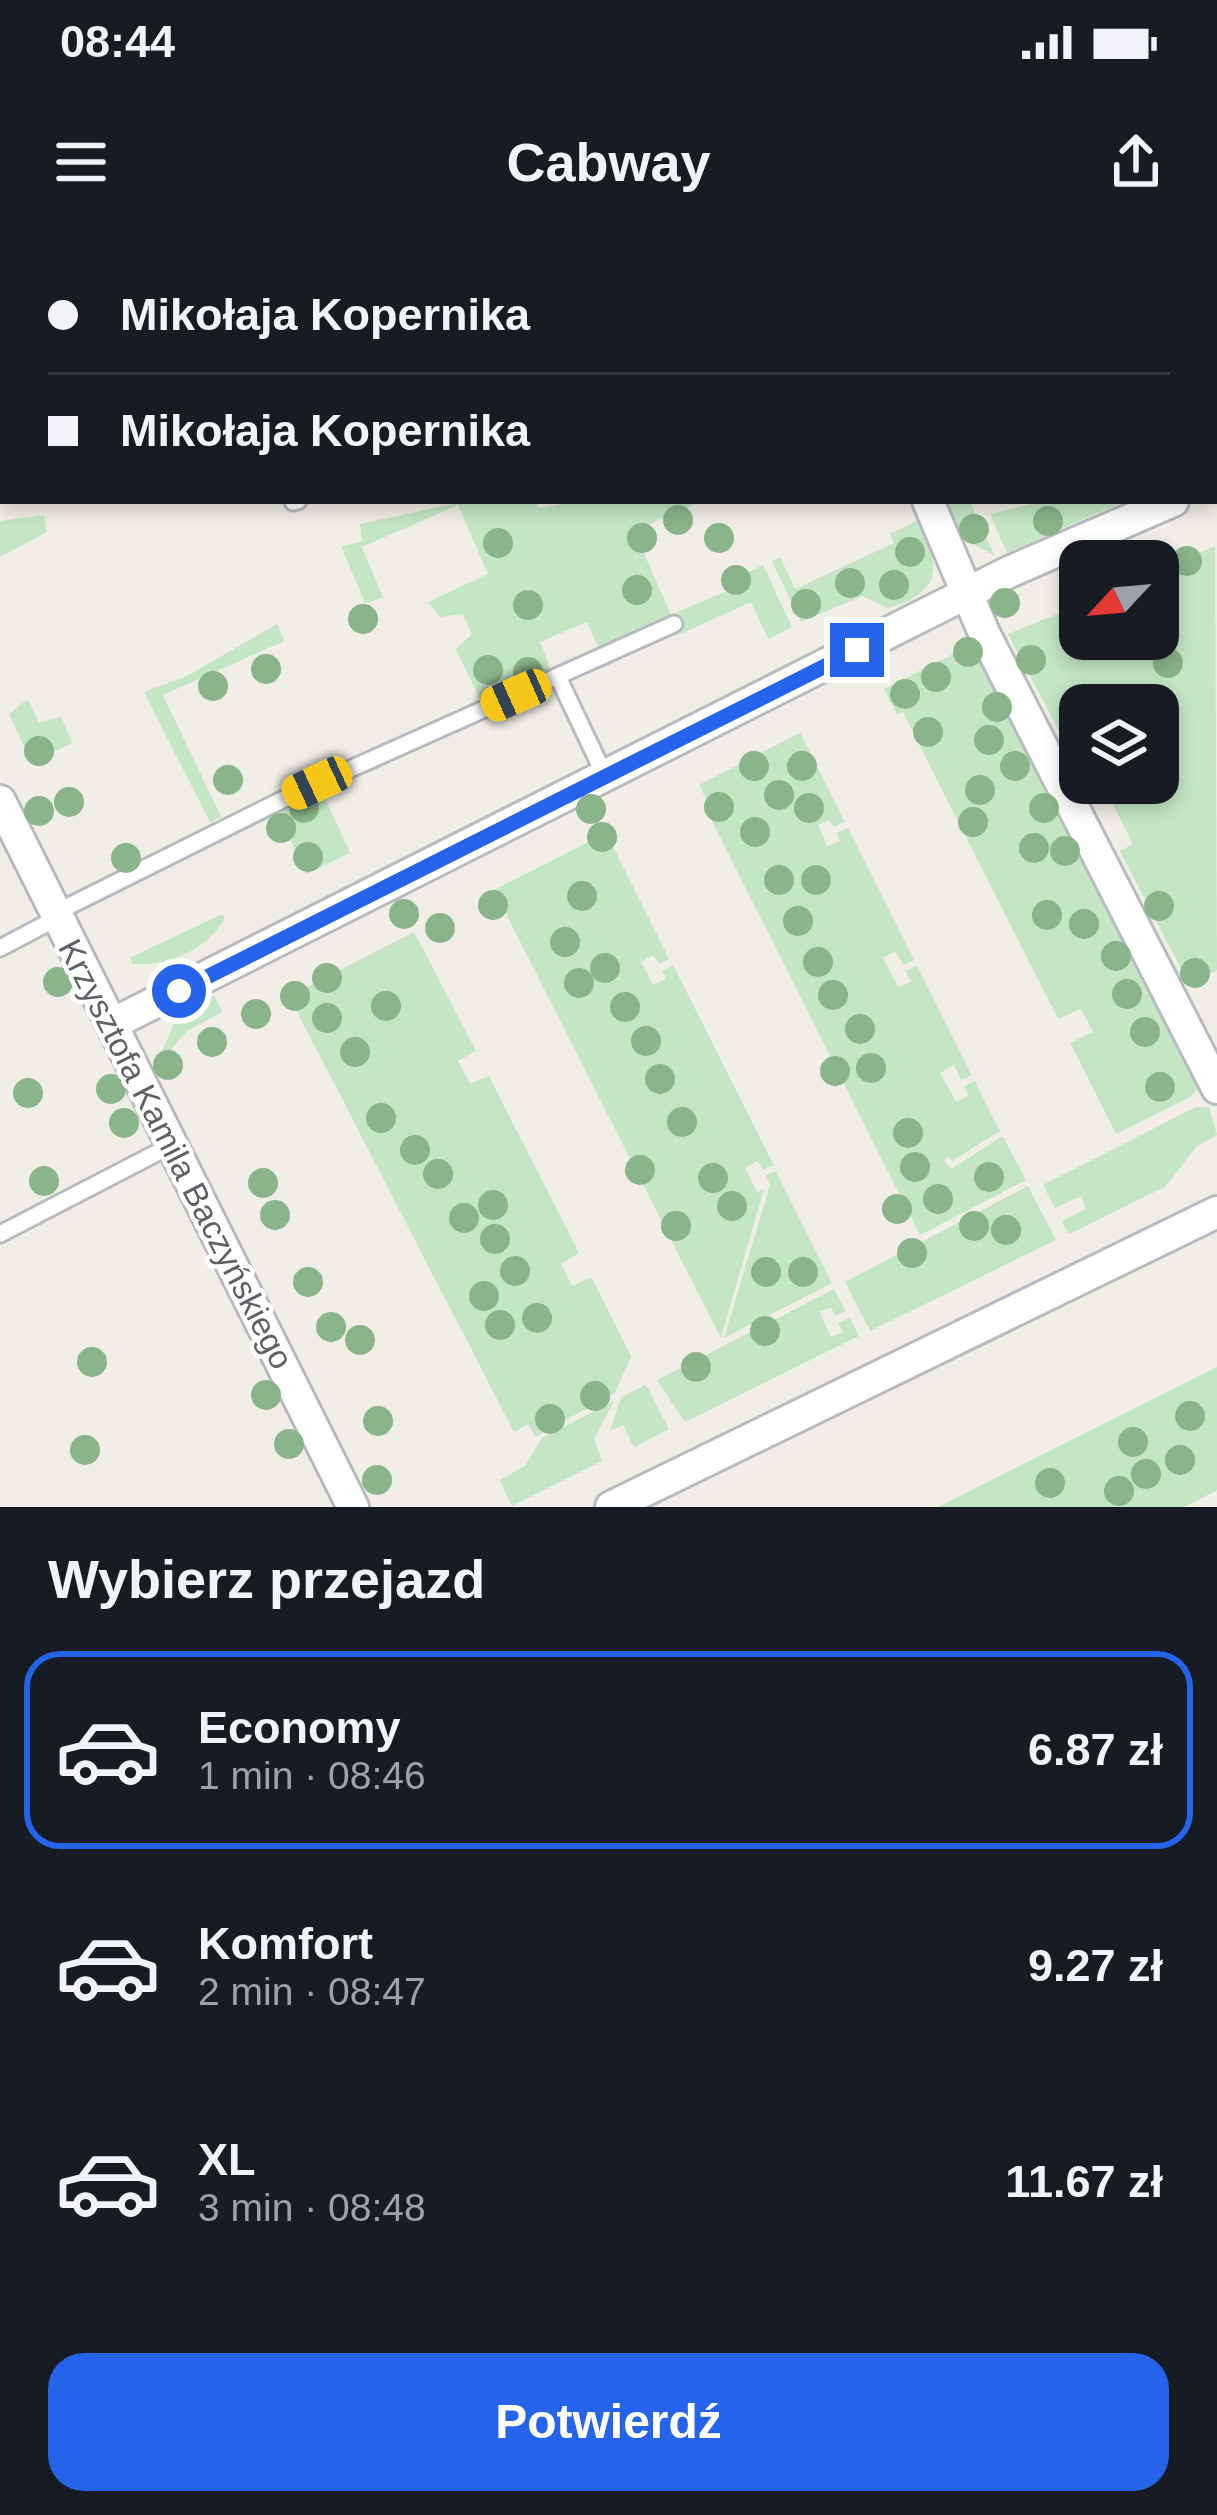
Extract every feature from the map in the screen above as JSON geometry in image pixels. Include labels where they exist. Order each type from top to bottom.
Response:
[{"type":"street","points":[[929,504],[968,594],[1217,1088]]},
{"type":"street","points":[[112,1024],[968,594],[1166,504]]},
{"type":"street","name":"Krzysztofa Kamila Baczyńskiego","points":[[0,801],[347,1505]]},
{"type":"street","points":[[611,1507],[1217,1212]]},
{"type":"lane","points":[[0,948],[290,796],[674,624]]},
{"type":"lane","points":[[557,677],[605,776]]},
{"type":"lane","points":[[0,1234],[170,1146]]},
{"type":"green space","points":[[452,504],[536,504],[539,508],[694,504],[634,531],[671,615],[745,583],[743,575],[763,565],[792,627],[768,639],[751,602],[680,634],[671,616],[599,648],[587,622],[540,642],[550,668],[480,699],[456,649],[472,634],[463,614],[440,617],[428,602],[488,574],[458,505],[362,547],[383,598],[365,603],[341,546],[362,542],[360,524]]},
{"type":"green space","points":[[947,504],[971,504],[994,555],[965,540]]},
{"type":"green space","points":[[1032,504],[1117,504],[1007,553],[990,514]]},
{"type":"green space","points":[[44,515],[47,532],[0,557],[0,521]]},
{"type":"green space","points":[[918,520],[933,563],[933,574],[920,594],[888,608],[862,596],[801,622],[772,561],[780,557],[795,589],[894,543],[890,534]]},
{"type":"green space","points":[[1215,546],[1217,970],[1194,983],[1188,982],[1120,851],[1133,844],[1113,804],[1179,804],[1179,684],[1059,684],[1059,731],[1008,634],[1059,613],[1059,660],[1179,660],[1179,562]]},
{"type":"green space","points":[[277,624],[284,641],[163,695],[221,817],[210,822],[144,692],[187,676]]},
{"type":"green space","points":[[973,644],[1200,1086],[1190,1097],[1116,1134],[1070,1043],[1093,1032],[1081,1009],[1058,1019],[903,712],[897,715],[884,689]]},
{"type":"green space","points":[[28,699],[39,723],[61,717],[72,743],[32,762],[9,714]]},
{"type":"green space","points":[[800,733],[845,822],[834,827],[829,820],[818,825],[827,846],[840,841],[837,833],[848,828],[914,960],[903,965],[895,951],[883,958],[898,987],[911,982],[906,971],[917,965],[972,1075],[961,1080],[954,1065],[940,1073],[956,1102],[968,1096],[964,1086],[975,1081],[1000,1131],[952,1161],[949,1156],[944,1160],[951,1169],[1003,1136],[1026,1180],[920,1235],[707,811],[711,808],[699,785]]},
{"type":"green space","points":[[323,794],[350,853],[306,874],[278,814]]},
{"type":"green space","points":[[606,833],[669,959],[659,964],[653,955],[641,962],[653,985],[666,979],[662,971],[673,965],[774,1165],[763,1170],[758,1161],[745,1168],[757,1192],[764,1189],[721,1338],[494,890]]},
{"type":"green space","points":[[222,914],[225,919],[217,930],[186,954],[133,964],[130,958]]},
{"type":"green space","points":[[414,932],[476,1051],[458,1061],[470,1084],[489,1076],[579,1253],[561,1264],[572,1286],[591,1277],[631,1357],[615,1393],[535,1437],[528,1424],[514,1432],[289,996]]},
{"type":"green space","points":[[214,995],[222,1012],[187,1031],[172,1048],[173,1069],[163,1049],[176,1019]]},
{"type":"green space","points":[[1196,1107],[1209,1107],[1217,1135],[1196,1147],[1165,1187],[1069,1234],[1062,1221],[1086,1209],[1081,1196],[1055,1208],[1043,1185]]},
{"type":"green space","points":[[776,1171],[832,1283],[724,1338],[770,1185],[766,1175]]},
{"type":"green space","points":[[1028,1186],[1056,1240],[870,1331],[845,1282]]},
{"type":"green space","points":[[834,1289],[846,1311],[835,1316],[831,1307],[820,1312],[831,1337],[843,1332],[838,1323],[850,1318],[859,1336],[685,1422],[657,1380]]},
{"type":"green space","points":[[1217,1367],[1217,1490],[1184,1507],[938,1507]]},
{"type":"green space","points":[[646,1385],[669,1429],[634,1447],[623,1425],[610,1431],[621,1397]]},
{"type":"green space","points":[[614,1401],[594,1439],[602,1461],[512,1506],[500,1480],[525,1466],[542,1438]]},
{"type":"route","points":[[179,991],[857,650]]}]
